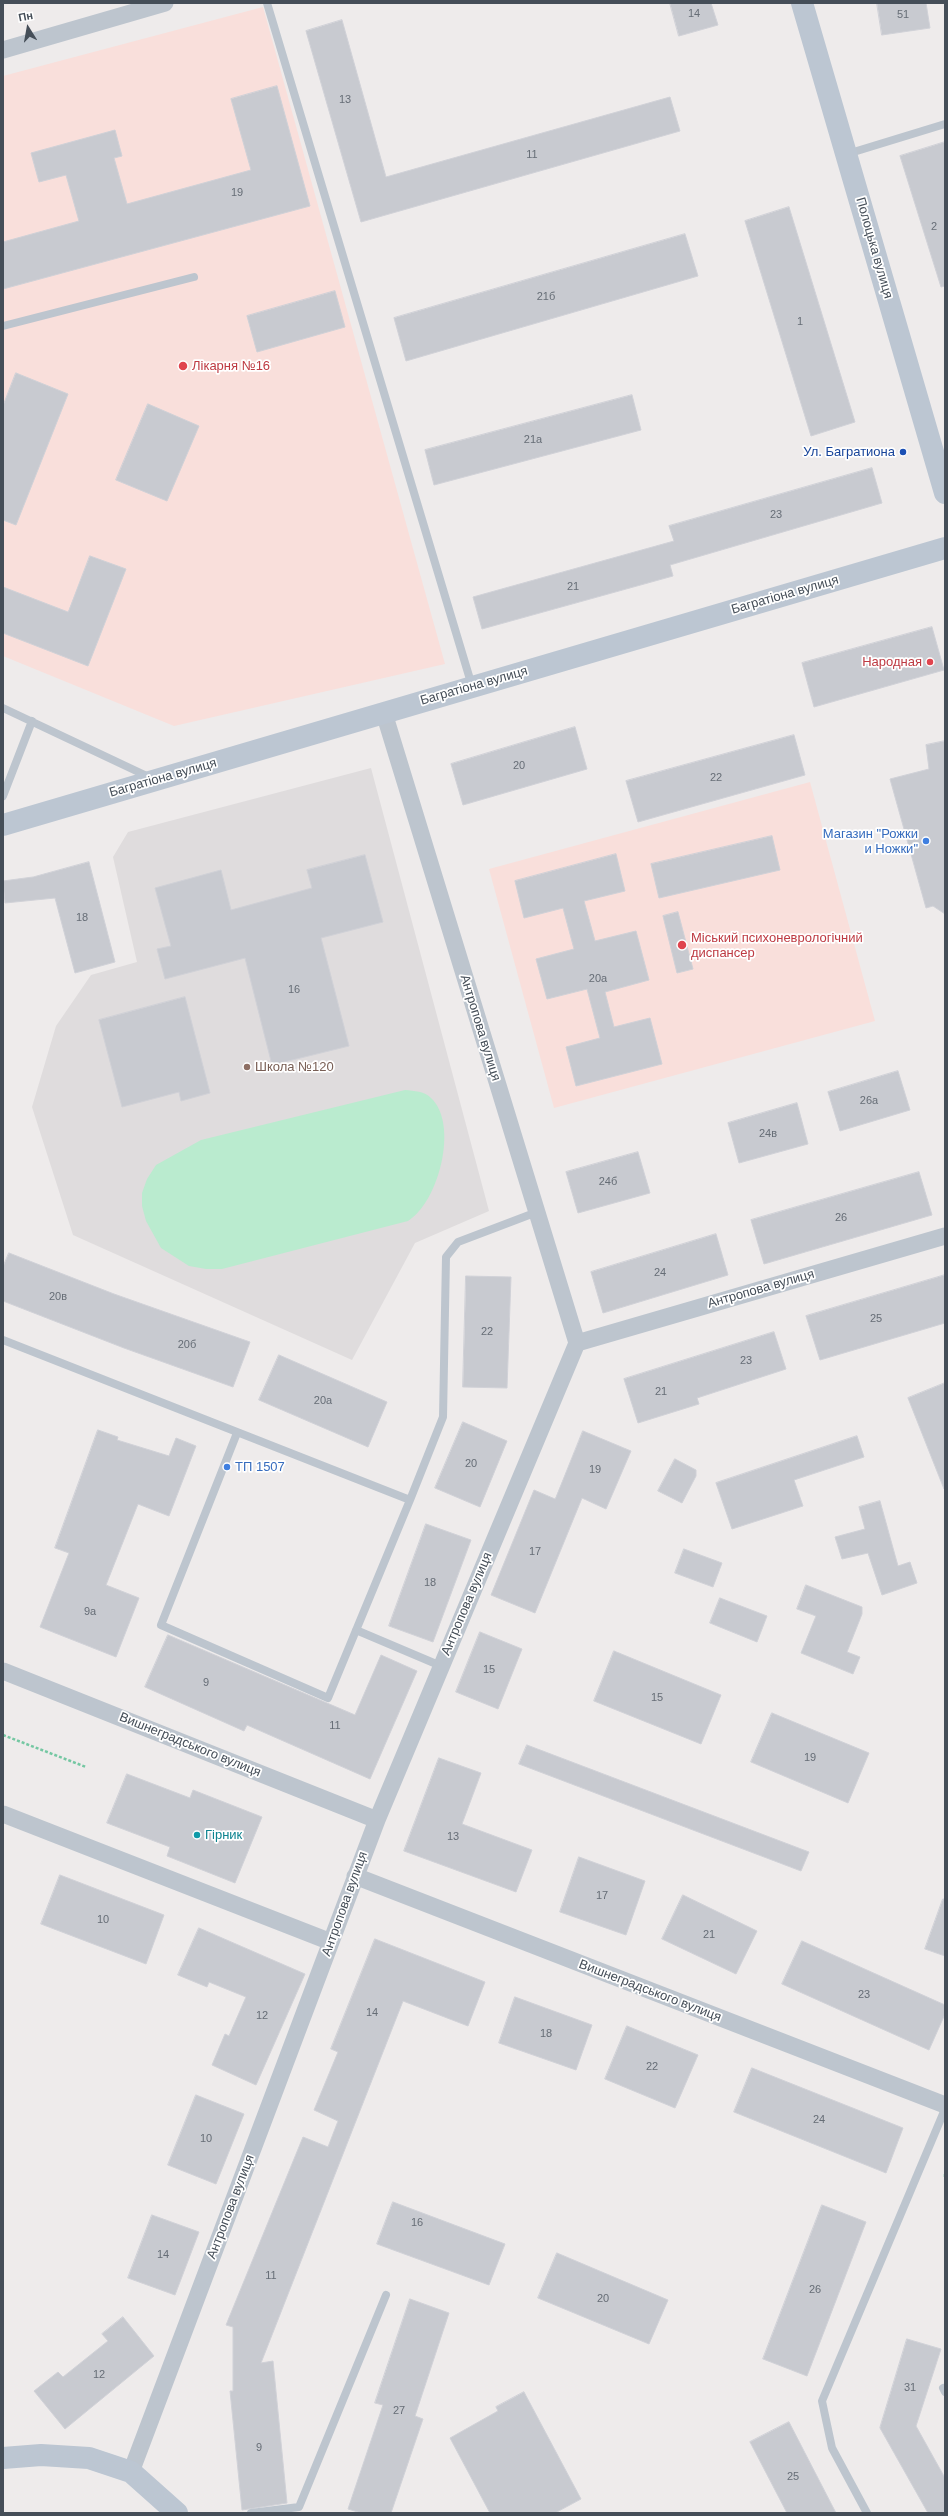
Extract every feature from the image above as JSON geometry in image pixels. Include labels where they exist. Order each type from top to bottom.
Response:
[{"type":"street","points":[[3,50],[165,3]]},
{"type":"street","name":"Полоцька вулиця","points":[[802,3],[945,493]]},
{"type":"street","name":"Багратіона вулиця","points":[[3,825],[945,548]]},
{"type":"street","name":"Антропова вулиця","points":[[131,2472],[377,1820],[577,1343],[384,713]]},
{"type":"street","name":"Антропова вулиця","points":[[577,1343],[945,1236]]},
{"type":"street","name":"Вишнеградського вулиця","points":[[3,1670],[377,1820]]},
{"type":"street","points":[[3,1814],[331,1942]]},
{"type":"street","name":"Вишнеградського вулиця","points":[[355,1876],[945,2105]]},
{"type":"street","points":[[3,2458],[41,2455],[89,2458],[131,2472],[177,2513]]},
{"type":"lane","points":[[267,3],[472,687]]},
{"type":"lane","points":[[846,154],[945,124]]},
{"type":"lane","points":[[3,326],[194,277]]},
{"type":"lane","points":[[3,708],[155,780]]},
{"type":"lane","points":[[3,796],[32,721]]},
{"type":"lane","points":[[237,1433],[161,1626],[328,1698],[443,1417],[446,1257],[458,1242],[537,1212]]},
{"type":"lane","points":[[3,1340],[410,1500]]},
{"type":"lane","points":[[356,1630],[441,1666]]},
{"type":"lane","points":[[867,2513],[832,2448],[822,2401],[945,2109]]},
{"type":"lane","points":[[251,2513],[301,2510],[386,2295]]},
{"type":"path","points":[[3,1735],[86,1767]]},
{"type":"shaded area","name":"Лікарня №16","points":[[263,7],[445,664],[174,726],[3,656],[3,76]]},
{"type":"shaded area","name":"Школа №120","points":[[371,768],[489,1211],[415,1243],[352,1360],[73,1235],[32,1107],[56,1026],[91,975],[137,962],[113,857],[128,832]]},
{"type":"shaded area","name":"Міський психоневрологічний диспансер","points":[[810,782],[875,1021],[554,1108],[489,869]]},
{"type":"green space","points":[[405,1090],[416,1091],[429,1096],[439,1110],[444,1126],[442,1162],[436,1181],[429,1197],[419,1211],[408,1221],[222,1269],[206,1269],[189,1266],[161,1248],[146,1221],[142,1206],[142,1193],[147,1179],[156,1165],[201,1140]]},
{"type":"building","points":[[670,3],[711,3],[718,25],[679,36]]},
{"type":"building","points":[[877,3],[926,3],[930,28],[882,35]]},
{"type":"building","points":[[342,20],[386,177],[670,97],[680,131],[361,222],[306,31]]},
{"type":"building","points":[[277,86],[310,206],[3,289],[3,242],[79,221],[66,175],[39,182],[31,153],[115,130],[122,156],[114,158],[127,204],[251,170],[231,99]]},
{"type":"building","points":[[945,142],[945,286],[941,287],[900,156]]},
{"type":"building","points":[[789,207],[855,422],[811,436],[745,221]]},
{"type":"building","points":[[685,234],[698,276],[406,361],[394,318]]},
{"type":"building","points":[[335,291],[345,327],[257,352],[247,316]]},
{"type":"building","points":[[16,373],[68,394],[16,525],[3,520],[3,406]]},
{"type":"building","points":[[632,395],[641,430],[434,485],[425,450]]},
{"type":"building","points":[[148,404],[199,426],[167,501],[116,480]]},
{"type":"building","points":[[872,468],[882,503],[670,565],[673,576],[482,629],[473,597],[674,541],[669,526]]},
{"type":"building","points":[[90,556],[126,569],[88,666],[3,633],[3,587],[68,612]]},
{"type":"building","points":[[932,627],[944,670],[814,707],[802,663]]},
{"type":"building","points":[[575,727],[587,769],[463,805],[451,764]]},
{"type":"building","points":[[794,735],[805,775],[638,822],[626,781]]},
{"type":"building","name":"Магазин \"Рожки и Ножки\"","points":[[945,741],[945,914],[933,906],[926,908],[890,779],[929,769],[926,745]]},
{"type":"building","points":[[772,836],[780,870],[659,898],[651,864]]},
{"type":"building","points":[[616,854],[625,891],[584,901],[595,941],[636,931],[649,980],[605,992],[614,1027],[650,1018],[662,1064],[576,1086],[566,1047],[600,1038],[587,989],[547,999],[536,959],[574,949],[563,908],[524,918],[515,881]]},
{"type":"building","points":[[365,855],[383,922],[321,938],[349,1046],[272,1065],[245,958],[165,979],[157,949],[171,946],[155,888],[221,870],[231,910],[312,888],[307,870]]},
{"type":"building","points":[[89,862],[115,962],[75,973],[55,898],[5,903],[3,881],[33,877]]},
{"type":"building","points":[[678,912],[693,969],[677,973],[663,916]]},
{"type":"building","points":[[185,997],[210,1093],[181,1101],[179,1092],[122,1107],[99,1020]]},
{"type":"building","points":[[898,1071],[910,1110],[840,1131],[828,1092]]},
{"type":"building","points":[[797,1103],[808,1144],[739,1163],[728,1123]]},
{"type":"building","points":[[638,1152],[650,1193],[578,1213],[566,1172]]},
{"type":"building","points":[[919,1172],[932,1215],[764,1264],[751,1220]]},
{"type":"building","points":[[716,1234],[728,1275],[603,1313],[591,1272]]},
{"type":"building","points":[[9,1253],[114,1294],[250,1342],[233,1387],[124,1348],[3,1301],[3,1267]]},
{"type":"building","points":[[945,1275],[945,1323],[820,1360],[806,1316]]},
{"type":"building","points":[[466,1276],[511,1277],[507,1388],[463,1387]]},
{"type":"building","points":[[774,1332],[786,1369],[697,1398],[699,1404],[638,1423],[624,1379]]},
{"type":"building","points":[[279,1355],[387,1402],[368,1447],[259,1400]]},
{"type":"building","points":[[945,1383],[945,1489],[944,1489],[908,1398]]},
{"type":"building","points":[[463,1422],[507,1441],[480,1507],[435,1488]]},
{"type":"building","points":[[98,1430],[118,1437],[117,1440],[169,1456],[176,1438],[196,1446],[169,1516],[138,1504],[106,1585],[139,1598],[116,1657],[40,1627],[69,1553],[55,1548]]},
{"type":"building","points":[[583,1431],[631,1451],[606,1509],[582,1498],[535,1613],[491,1595],[534,1490],[555,1499]]},
{"type":"building","points":[[857,1436],[864,1457],[794,1480],[803,1506],[732,1529],[716,1483]]},
{"type":"building","points":[[675,1459],[696,1470],[696,1476],[682,1503],[658,1491]]},
{"type":"building","points":[[880,1501],[898,1566],[910,1562],[917,1583],[882,1595],[868,1553],[842,1559],[835,1537],[865,1529],[859,1507]]},
{"type":"building","points":[[426,1524],[471,1540],[433,1642],[389,1626]]},
{"type":"building","points":[[684,1549],[722,1563],[713,1587],[675,1573]]},
{"type":"building","points":[[806,1585],[862,1607],[862,1614],[847,1652],[860,1657],[853,1674],[801,1653],[816,1616],[797,1609]]},
{"type":"building","points":[[720,1598],[767,1616],[757,1642],[710,1623]]},
{"type":"building","points":[[480,1632],[522,1649],[498,1709],[456,1692]]},
{"type":"building","points":[[168,1635],[355,1715],[381,1655],[417,1671],[370,1779],[247,1725],[244,1731],[145,1687]]},
{"type":"building","points":[[614,1651],[721,1695],[701,1744],[594,1701]]},
{"type":"building","points":[[772,1713],[869,1753],[848,1803],[751,1762]]},
{"type":"building","points":[[527,1745],[809,1852],[801,1871],[519,1764]]},
{"type":"building","points":[[439,1758],[481,1773],[462,1824],[532,1850],[516,1892],[404,1851]]},
{"type":"building","name":"Гірник","points":[[127,1774],[190,1798],[193,1790],[262,1817],[235,1883],[167,1856],[170,1847],[107,1823]]},
{"type":"building","points":[[579,1857],[645,1881],[626,1935],[560,1912]]},
{"type":"building","points":[[60,1875],[164,1915],[146,1964],[41,1924]]},
{"type":"building","points":[[683,1895],[757,1931],[736,1974],[662,1939]]},
{"type":"building","points":[[943,1899],[945,1899],[945,1956],[925,1949]]},
{"type":"building","points":[[199,1928],[305,1974],[256,2085],[212,2065],[225,2034],[229,2036],[246,1997],[209,1982],[207,1987],[178,1975]]},
{"type":"building","points":[[375,1939],[485,1982],[468,2026],[403,2001],[261,2363],[273,2361],[287,2503],[242,2510],[230,2391],[233,2391],[233,2327],[226,2325],[303,2137],[328,2147],[338,2121],[314,2110],[338,2052],[331,2049]]},
{"type":"building","points":[[802,1941],[945,2005],[945,2014],[929,2050],[782,1984]]},
{"type":"building","points":[[515,1997],[592,2025],[576,2070],[499,2043]]},
{"type":"building","points":[[627,2026],[698,2055],[675,2108],[605,2079]]},
{"type":"building","points":[[752,2068],[903,2128],[886,2173],[734,2112]]},
{"type":"building","points":[[196,2095],[244,2114],[216,2184],[168,2165]]},
{"type":"building","points":[[393,2202],[505,2244],[489,2285],[377,2244]]},
{"type":"building","points":[[822,2205],[866,2222],[807,2376],[763,2359]]},
{"type":"building","points":[[152,2215],[199,2232],[175,2295],[128,2278]]},
{"type":"building","points":[[557,2253],[668,2300],[649,2344],[538,2298]]},
{"type":"building","points":[[410,2299],[449,2313],[415,2416],[423,2419],[391,2513],[361,2513],[348,2509],[383,2405],[375,2403]]},
{"type":"building","points":[[123,2317],[154,2356],[65,2429],[34,2391],[58,2372],[63,2377],[108,2341],[102,2334]]},
{"type":"building","points":[[907,2339],[941,2349],[916,2426],[945,2478],[945,2513],[928,2513],[880,2428]]},
{"type":"building","points":[[524,2392],[581,2499],[555,2513],[490,2513],[450,2438],[498,2411],[496,2407]]},
{"type":"building","points":[[789,2422],[836,2513],[787,2513],[750,2442]]},
{"type":"place","name":"Лікарня №16","points":[[183,366]]},
{"type":"place","name":"Ул. Багратиона","points":[[903,452]]},
{"type":"place","name":"Народная","points":[[930,662]]},
{"type":"place","name":"Магазин \"Рожки и Ножки\"","points":[[926,841]]},
{"type":"place","name":"Міський психоневрологічний диспансер","points":[[682,945]]},
{"type":"place","name":"Школа №120","points":[[247,1067]]},
{"type":"place","name":"ТП 1507","points":[[227,1467]]},
{"type":"place","name":"Гірник","points":[[197,1835]]}]
